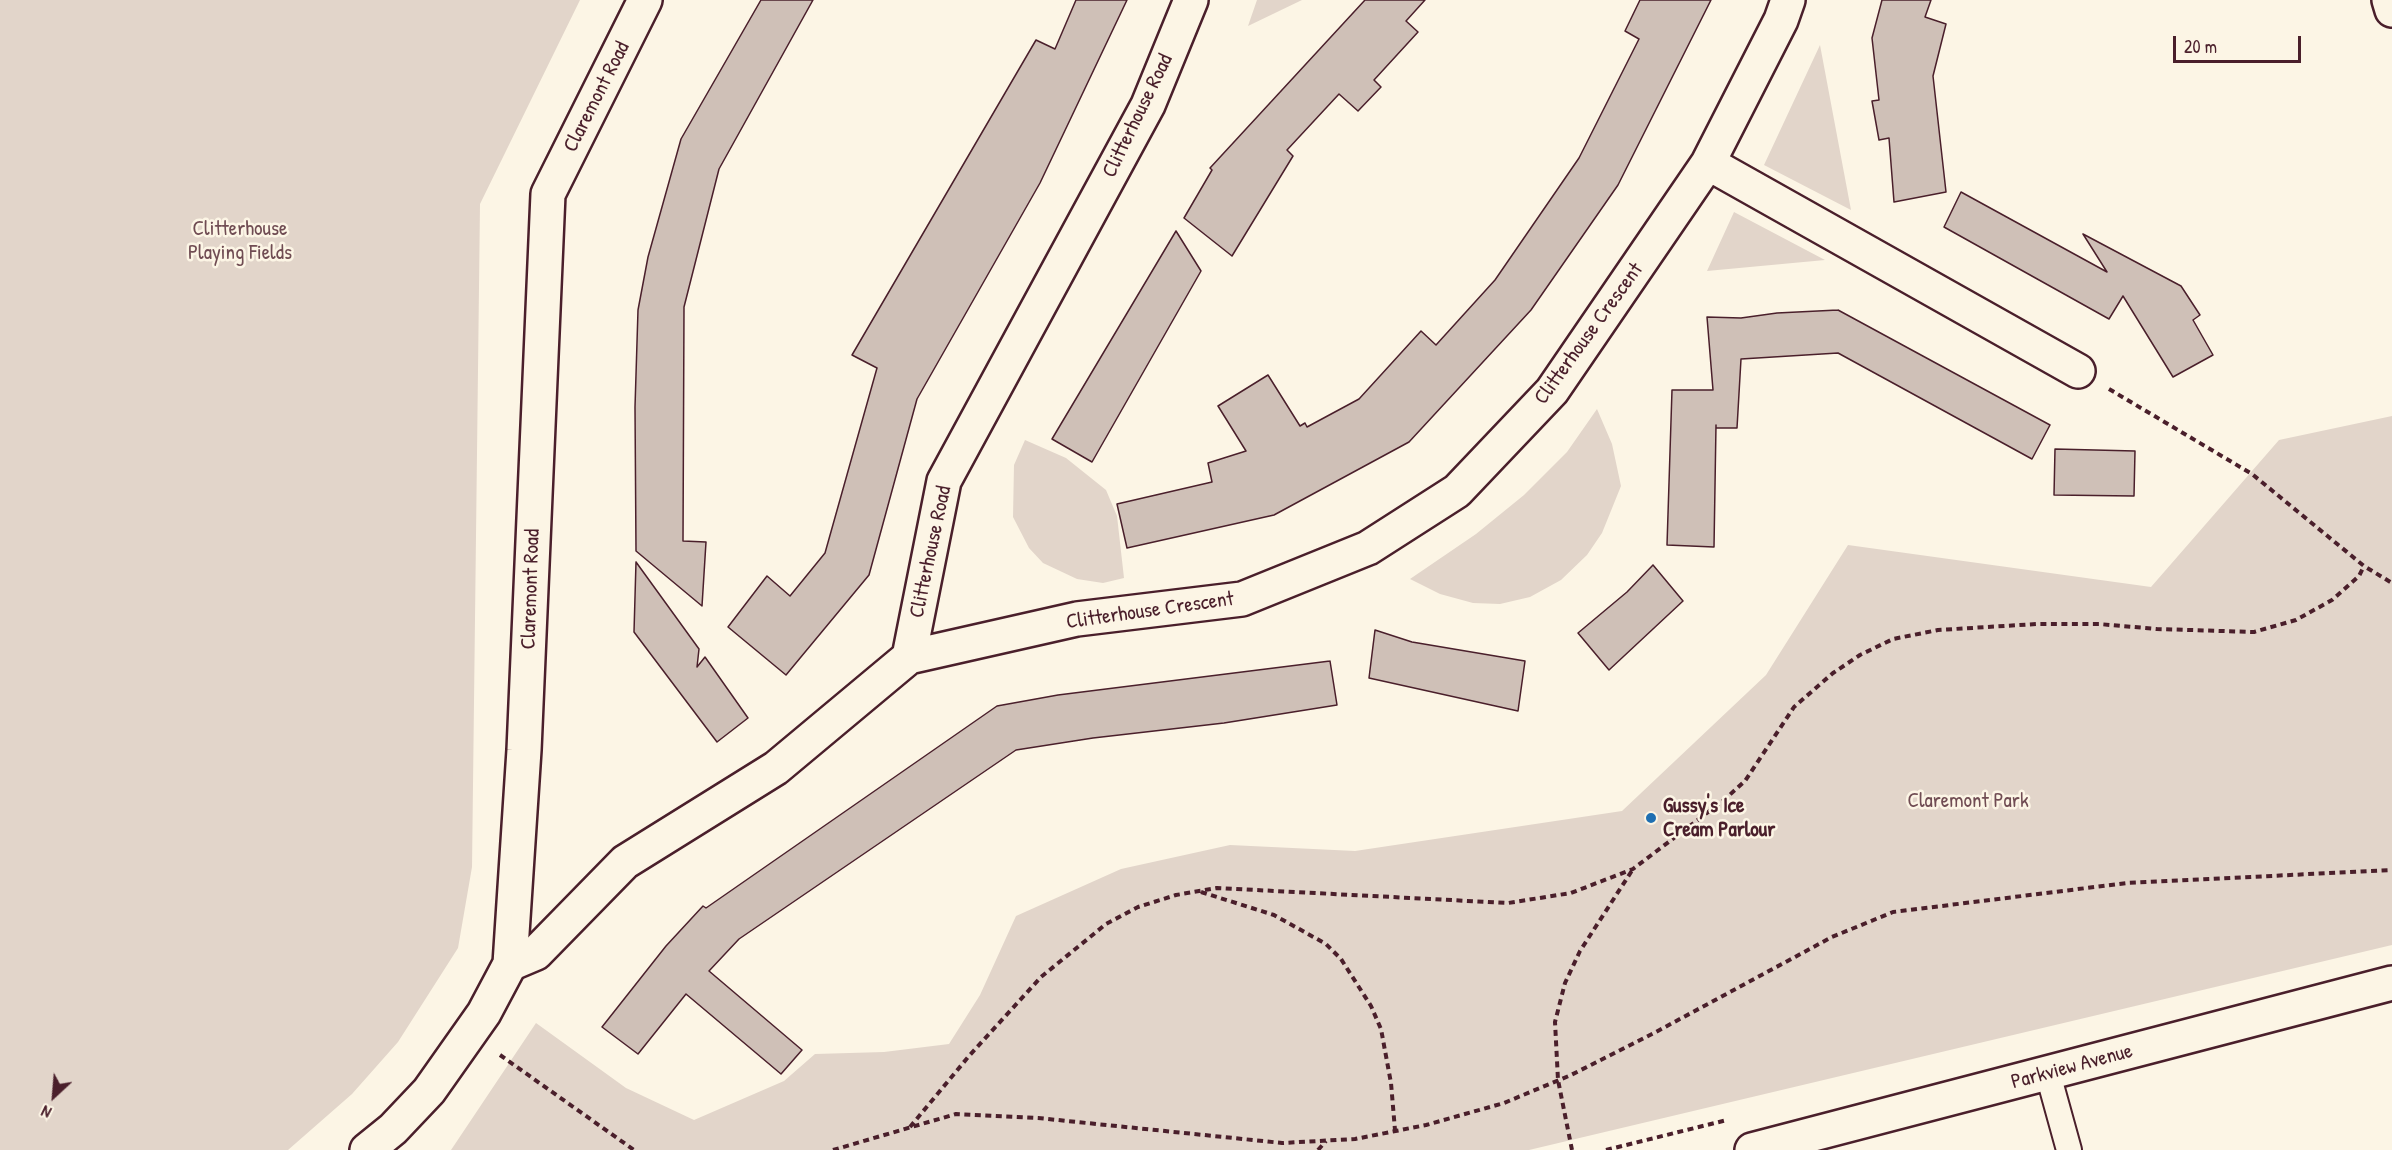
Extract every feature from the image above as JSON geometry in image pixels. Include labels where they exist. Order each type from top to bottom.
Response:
[{"type":"street","name":"Claremont Road","points":[[368,1150],[393,1129],[429,1091],[484,1013],[510,963],[524,750],[548,194],[645,0]]},
{"type":"street","name":"Clitterhouse Road","points":[[909,657],[944,481],[1148,105],[1191,0]]},
{"type":"street","name":"Clitterhouse Crescent","points":[[909,657],[1077,619],[1242,599],[1368,548],[1457,490],[1552,391],[1708,163],[1781,20],[1788,0]]},
{"type":"street","points":[[2390,0],[2392,10]]},
{"type":"street","points":[[1708,163],[2078,371]]},
{"type":"street","points":[[510,963],[536,952],[625,862],[776,768],[909,657]]},
{"type":"street","name":"Parkview Avenue","points":[[1752,1150],[2392,983]]},
{"type":"lane","points":[[2048,1074],[2068,1150]]},
{"type":"path","points":[[2078,371],[2252,474],[2364,566],[2392,583]]},
{"type":"path","points":[[910,1127],[969,1056],[1041,977],[1070,951],[1106,924],[1138,907],[1176,895],[1217,888],[1268,888],[1323,894],[1508,903],[1571,893],[1633,869],[1724,800],[1745,781],[1769,741],[1802,700],[1833,673],[1893,639],[1938,630],[2037,624],[2099,624],[2157,629],[2254,632],[2296,620],[2332,600],[2359,576],[2364,566]]},
{"type":"path","points":[[1572,1150],[1558,1080],[1555,1022],[1565,983],[1580,951],[1633,869]]},
{"type":"path","points":[[833,1150],[956,1114],[1038,1118],[1282,1143],[1355,1139],[1504,1104],[1674,1023],[1832,937],[1893,912],[2127,883],[2392,870]]},
{"type":"path","points":[[1197,891],[1274,915],[1326,944],[1341,959],[1362,990],[1381,1029],[1391,1083],[1395,1131]]},
{"type":"path","points":[[505,1047],[500,1055],[634,1150]]},
{"type":"path","points":[[1318,1150],[1327,1140]]},
{"type":"green space","name":"Clitterhouse Playing Fields","points":[[0,0],[580,0],[480,204],[472,867],[458,948],[398,1042],[352,1094],[288,1150],[0,1150]]},
{"type":"green space","points":[[1257,0],[1302,0],[1248,26]]},
{"type":"green space","points":[[1820,45],[1851,210],[1764,165]]},
{"type":"green space","points":[[1734,212],[1825,260],[1707,271]]},
{"type":"green space","points":[[1597,409],[1612,444],[1621,486],[1602,533],[1587,555],[1561,580],[1530,597],[1500,604],[1473,603],[1440,594],[1410,579],[1476,534],[1524,495],[1567,452]]},
{"type":"green space","name":"Claremont Park","points":[[2392,416],[2392,945],[1529,1150],[451,1150],[536,1023],[626,1088],[694,1120],[784,1081],[815,1054],[884,1052],[949,1044],[980,995],[1016,916],[1121,869],[1230,845],[1355,851],[1622,811],[1766,675],[1848,545],[2151,587],[2279,440]]},
{"type":"green space","points":[[1025,440],[1066,458],[1106,490],[1117,516],[1124,578],[1103,583],[1077,579],[1043,563],[1029,548],[1013,517],[1014,465]]},
{"type":"building","points":[[761,0],[813,0],[719,169],[684,307],[683,541],[706,542],[702,606],[636,551],[635,407],[638,310],[648,257],[681,139]]},
{"type":"building","points":[[1076,0],[1127,0],[1040,183],[917,399],[869,575],[786,675],[728,627],[767,576],[790,596],[825,553],[877,368],[852,355],[1036,40],[1055,49]]},
{"type":"building","points":[[1365,0],[1425,0],[1406,21],[1418,32],[1374,80],[1381,87],[1358,111],[1339,94],[1287,150],[1293,156],[1232,256],[1184,218],[1212,170],[1210,168]]},
{"type":"building","points":[[1640,0],[1711,0],[1618,185],[1531,310],[1409,442],[1274,515],[1127,548],[1117,504],[1212,482],[1208,463],[1246,451],[1218,406],[1268,375],[1300,426],[1305,423],[1307,427],[1359,399],[1421,331],[1436,345],[1495,280],[1579,158],[1639,39],[1625,31]]},
{"type":"building","points":[[1882,0],[1931,0],[1925,17],[1946,24],[1933,76],[1946,192],[1894,202],[1889,138],[1879,140],[1872,101],[1879,100],[1872,38]]},
{"type":"building","points":[[1961,192],[2107,272],[2083,234],[2181,286],[2200,315],[2193,320],[2213,355],[2173,377],[2123,296],[2109,319],[1944,227]]},
{"type":"building","points":[[1176,231],[1201,271],[1092,462],[1052,439]]},
{"type":"building","points":[[1838,310],[2050,425],[2032,459],[1838,353],[1741,359],[1737,428],[1716,428],[1716,425],[1714,547],[1667,545],[1672,390],[1713,390],[1707,317],[1741,318],[1777,313]]},
{"type":"building","points":[[2055,449],[2135,451],[2134,496],[2054,495]]},
{"type":"building","points":[[636,562],[699,649],[697,667],[705,657],[748,718],[717,742],[634,632]]},
{"type":"building","points":[[1653,565],[1683,601],[1609,670],[1578,633],[1627,592]]},
{"type":"building","points":[[1375,630],[1412,642],[1525,661],[1518,711],[1369,678]]},
{"type":"building","points":[[1330,661],[1337,705],[1224,723],[1093,738],[1016,750],[739,939],[709,971],[802,1050],[781,1074],[686,994],[638,1054],[602,1027],[666,946],[703,906],[706,908],[997,706],[1058,695]]},
{"type":"place","name":"Gussy's Ice Cream Parlour","points":[[1651,818]]}]
